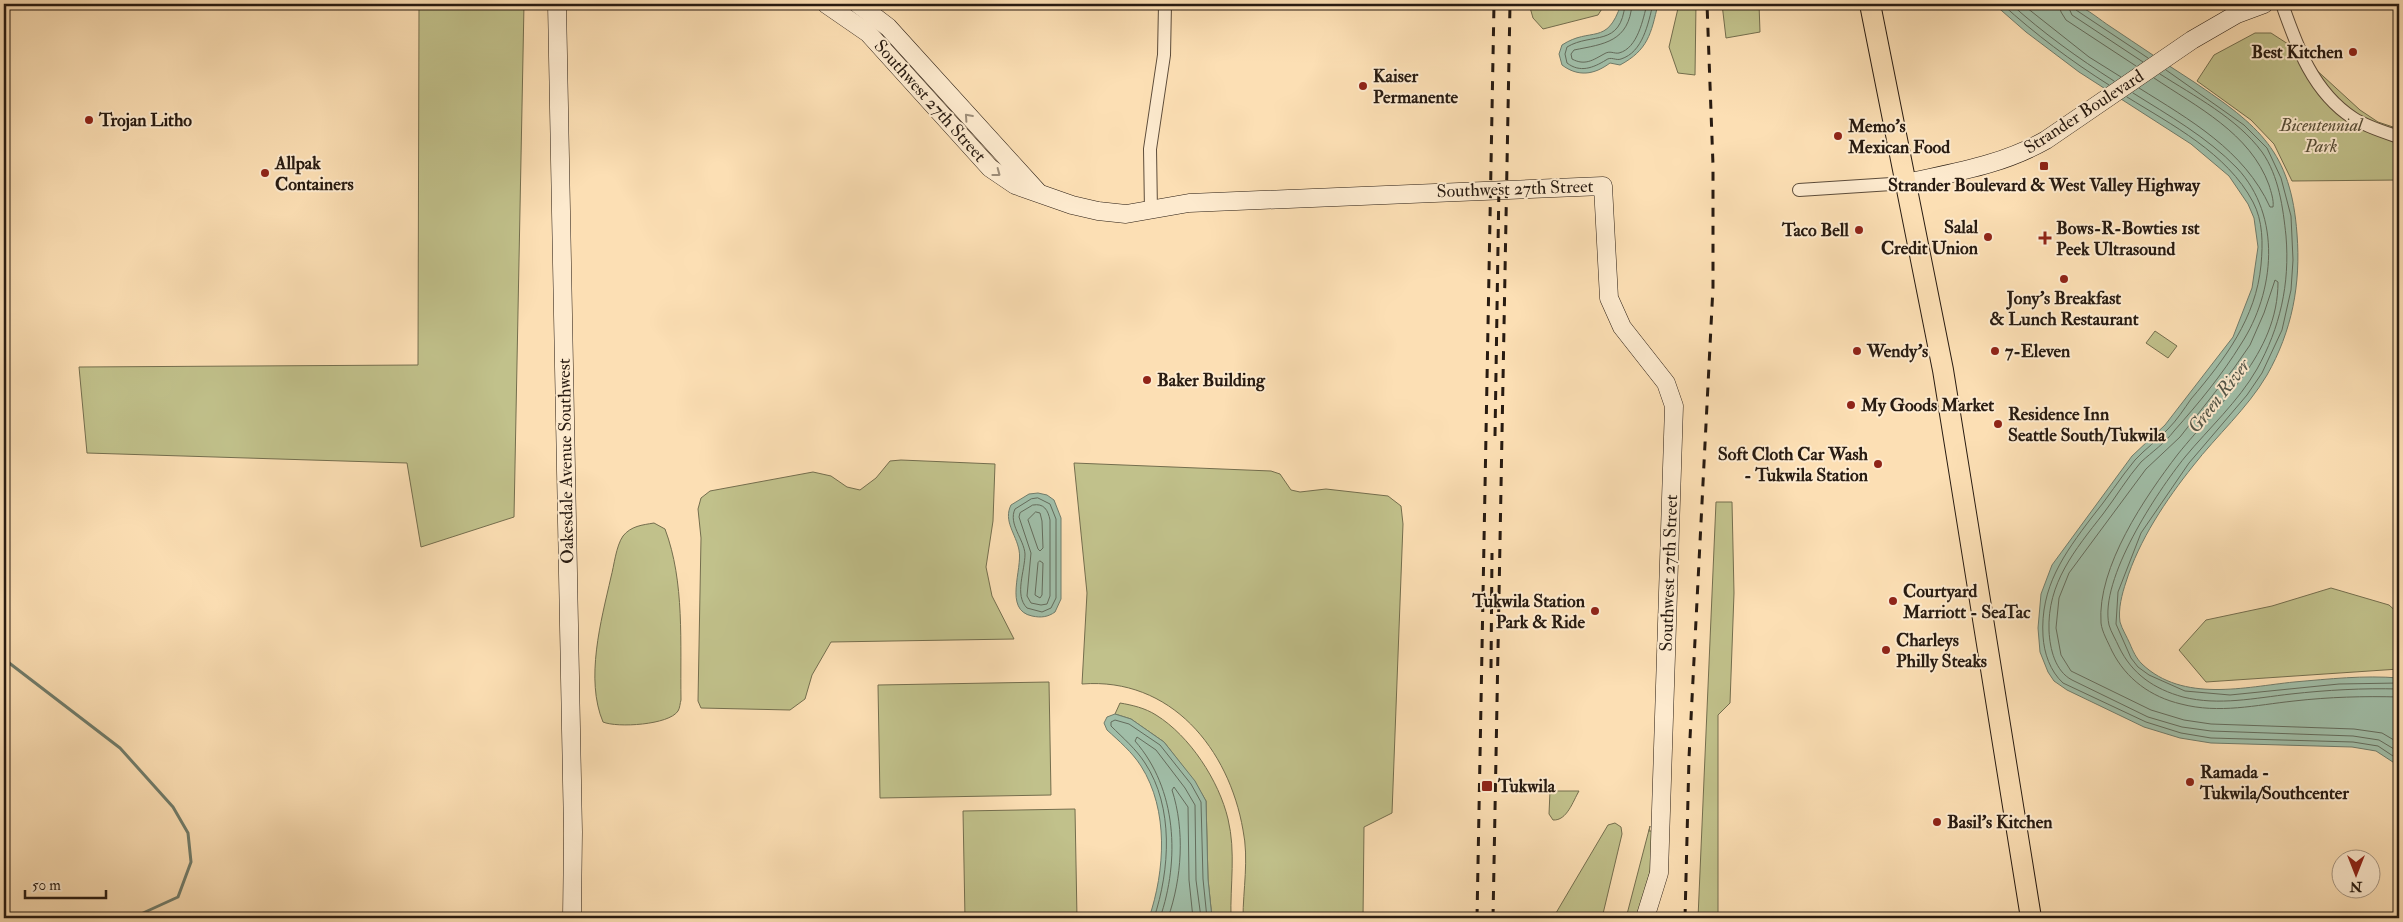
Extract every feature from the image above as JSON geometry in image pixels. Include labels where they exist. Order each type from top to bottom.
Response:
[{"type":"main road","points":[[1870,4],[1944,370],[2031,918]]},
{"type":"street","name":"Oakesdale Avenue Southwest","points":[[557,4],[573,822],[572,918]]},
{"type":"street","name":"Southwest 27th Street","points":[[826,4],[868,33],[990,168],[1015,185],[1037,191],[1072,205],[1098,211],[1126,214],[1189,203],[1603,186],[1609,298],[1622,327],[1660,372],[1669,389],[1674,406],[1659,873],[1645,918]]},
{"type":"street","name":"Southwest 27th Street","points":[[858,4],[888,27],[1037,191]]},
{"type":"street","points":[[1151,211],[1150,149],[1164,55],[1165,4]]},
{"type":"street","name":"Strander Boulevard","points":[[1799,190],[1906,183],[1999,162],[2018,155],[2046,140],[2089,112],[2192,40],[2237,14],[2264,4]]},
{"type":"street","points":[[2282,4],[2299,50],[2316,84],[2353,118],[2396,137]]},
{"type":"green space","points":[[419,4],[524,4],[514,517],[421,547],[407,463],[87,453],[79,367],[418,365]]},
{"type":"green space","points":[[1529,4],[1605,4],[1598,15],[1543,29],[1533,18]]},
{"type":"green space","points":[[1679,4],[1696,4],[1695,75],[1678,73],[1669,47]]},
{"type":"green space","points":[[1722,4],[1759,4],[1760,32],[1726,38]]},
{"type":"green space","name":"Bicentennial Park","points":[[2255,33],[2271,33],[2288,44],[2360,110],[2378,122],[2399,129],[2399,180],[2292,181],[2274,144],[2251,120],[2197,81],[2214,55]]},
{"type":"green space","points":[[2155,331],[2177,346],[2168,358],[2146,343]]},
{"type":"green space","points":[[890,461],[995,464],[993,521],[986,567],[992,596],[1014,639],[831,642],[812,675],[805,699],[790,710],[701,708],[698,701],[701,538],[698,509],[701,498],[710,491],[813,472],[831,476],[847,487],[860,490],[876,478]]},
{"type":"green space","points":[[1074,463],[1271,471],[1280,474],[1291,490],[1300,492],[1326,489],[1388,496],[1401,506],[1403,524],[1392,813],[1364,827],[1363,918],[1243,918],[1246,863],[1243,830],[1236,800],[1224,772],[1209,746],[1191,724],[1168,706],[1143,692],[1114,685],[1082,684],[1087,593]]},
{"type":"green space","points":[[1716,502],[1732,502],[1734,593],[1730,703],[1718,715],[1718,918],[1698,918]]},
{"type":"green space","points":[[654,523],[665,529],[676,570],[681,635],[680,707],[673,716],[654,722],[631,725],[610,724],[603,722],[595,687],[596,650],[603,612],[616,556],[623,536],[633,528]]},
{"type":"green space","points":[[2331,588],[2389,605],[2399,614],[2399,669],[2206,682],[2179,650],[2206,620],[2272,606]]},
{"type":"green space","points":[[1049,682],[1051,795],[880,798],[878,685]]},
{"type":"green space","points":[[1120,703],[1147,710],[1168,724],[1191,747],[1218,790],[1228,819],[1232,844],[1231,918],[1212,918],[1208,879],[1206,801],[1195,782],[1164,742],[1131,719],[1115,714]]},
{"type":"green space","points":[[1550,791],[1579,791],[1566,814],[1553,820],[1549,814]]},
{"type":"green space","points":[[1075,809],[1077,918],[965,918],[963,811]]},
{"type":"green space","points":[[1615,823],[1621,827],[1622,834],[1602,918],[1553,918],[1608,825]]},
{"type":"green space","points":[[1650,826],[1649,831],[1653,831],[1651,868],[1638,918],[1626,918]]},
{"type":"water","name":"Green River","points":[[2049,2],[2076,5],[2194,82],[2237,113],[2268,143],[2288,181],[2294,205],[2298,271],[2293,307],[2283,341],[2276,358],[2259,387],[2183,479],[2154,521],[2138,551],[2125,587],[2120,612],[2121,625],[2135,654],[2142,664],[2158,676],[2176,684],[2215,690],[2347,678],[2399,678],[2399,766],[2376,751],[2352,747],[2211,743],[2180,738],[2144,727],[2067,690],[2054,681],[2048,672],[2040,652],[2038,628],[2041,594],[2052,565],[2132,456],[2165,425],[2233,337],[2252,288],[2258,247],[2254,218],[2248,204],[2229,176],[2191,144],[2079,72],[2026,32],[1994,4]]},
{"type":"water","points":[[1621,4],[1658,4],[1647,40],[1637,53],[1620,65],[1610,63],[1598,70],[1586,73],[1568,69],[1562,65],[1559,54],[1562,45],[1581,37],[1604,31],[1616,17]]},
{"type":"water","points":[[1029,494],[1047,495],[1054,500],[1061,518],[1061,599],[1055,612],[1041,617],[1023,612],[1018,606],[1016,588],[1020,558],[1008,517],[1011,505]]},
{"type":"water","points":[[1115,714],[1131,719],[1164,742],[1195,781],[1206,801],[1208,879],[1212,918],[1149,918],[1161,861],[1160,821],[1150,783],[1141,766],[1129,751],[1107,730],[1104,723],[1107,717]]},
{"type":"waterway","points":[[4,659],[120,748],[173,807],[188,833],[191,862],[178,897],[143,913],[139,918]]},
{"type":"railway","points":[[1477,918],[1494,4]]},
{"type":"railway","points":[[1493,918],[1510,4]]},
{"type":"railway","points":[[1685,918],[1689,758],[1713,287],[1713,165],[1707,4]]},
{"type":"railway","points":[[1495,436],[1499,183]]},
{"type":"railway","points":[[1491,668],[1492,553]]},
{"type":"place","name":"Best Kitchen","points":[[2353,52]]},
{"type":"place","name":"Kaiser Permanente","points":[[1363,86]]},
{"type":"place","name":"Trojan Litho","points":[[89,120]]},
{"type":"place","name":"Memo's Mexican Food","points":[[1838,136]]},
{"type":"place","name":"Strander Boulevard & West Valley Highway","points":[[2044,166]]},
{"type":"place","name":"Allpak Containers","points":[[265,173]]},
{"type":"place","name":"Taco Bell","points":[[1859,230]]},
{"type":"place","name":"Salal Credit Union","points":[[1988,237]]},
{"type":"place","name":"Bows-R-Bowties 1st Peek Ultrasound","points":[[2045,238]]},
{"type":"place","name":"Jony's Breakfast & Lunch Restaurant","points":[[2064,279]]},
{"type":"place","name":"Wendy's","points":[[1857,351]]},
{"type":"place","name":"7-Eleven","points":[[1995,351]]},
{"type":"place","name":"Baker Building","points":[[1147,380]]},
{"type":"place","name":"My Goods Market","points":[[1851,405]]},
{"type":"place","name":"Residence Inn Seattle South/Tukwila","points":[[1998,424]]},
{"type":"place","name":"Soft Cloth Car Wash - Tukwila Station","points":[[1878,464]]},
{"type":"place","name":"Courtyard Marriott - SeaTac","points":[[1893,601]]},
{"type":"place","name":"Tukwila Station Park & Ride","points":[[1595,611]]},
{"type":"place","name":"Charleys Philly Steaks","points":[[1886,650]]},
{"type":"place","name":"Ramada - Tukwila/Southcenter","points":[[2190,782]]},
{"type":"place","name":"Tukwila","points":[[1487,786]]},
{"type":"place","name":"Basil's Kitchen","points":[[1937,822]]}]
